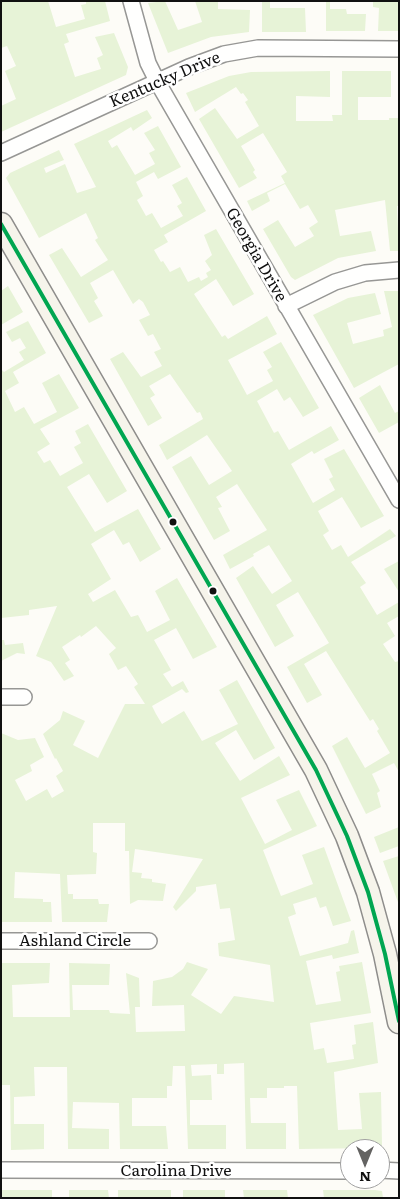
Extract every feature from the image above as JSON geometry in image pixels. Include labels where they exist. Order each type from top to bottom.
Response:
[{"type":"street","name":"Georgia Drive","points":[[130,1],[148,63],[158,83],[399,500]]},
{"type":"street","name":"Kentucky Drive","points":[[1,153],[205,60],[258,48],[399,49]]},
{"type":"street","points":[[1,224],[283,712],[332,801],[358,865],[376,920],[399,1022]]},
{"type":"street","points":[[286,306],[335,282],[365,273],[399,270]]},
{"type":"street","points":[[1,697],[24,697]]},
{"type":"street","name":"Ashland Circle","points":[[1,941],[149,942]]},
{"type":"street","name":"Carolina Drive","points":[[1,1170],[340,1171]]},
{"type":"green space","points":[[48,1],[56,27],[85,19],[81,5],[86,4],[86,1],[105,1],[110,21],[66,34],[69,42],[64,44],[75,77],[101,69],[97,58],[103,55],[95,37],[114,33],[128,67],[126,75],[1,132],[1,106],[16,99],[5,71],[16,66],[7,46],[1,48],[1,2]]},
{"type":"green space","points":[[165,1],[178,30],[202,22],[195,1],[218,1],[218,9],[250,10],[249,32],[211,37],[168,53],[148,3]]},
{"type":"green space","points":[[262,1],[270,1],[270,8],[305,8],[306,32],[262,32]]},
{"type":"green space","points":[[326,1],[330,1],[330,9],[346,9],[347,14],[366,14],[365,31],[326,31]]},
{"type":"green space","points":[[373,1],[399,1],[399,31],[378,31],[379,8],[373,7]]},
{"type":"green space","points":[[330,71],[330,97],[296,96],[296,121],[333,121],[332,115],[342,115],[342,71],[391,71],[391,97],[358,97],[358,120],[389,120],[389,118],[399,118],[399,206],[397,206],[399,251],[390,251],[385,200],[335,210],[340,236],[371,231],[376,251],[338,258],[295,280],[291,277],[263,229],[278,220],[295,247],[314,236],[309,228],[318,222],[308,205],[300,209],[285,184],[267,193],[270,201],[252,211],[247,201],[285,183],[281,176],[287,172],[263,133],[241,146],[255,170],[253,172],[257,178],[239,188],[199,119],[215,108],[237,139],[259,126],[245,102],[248,100],[236,87],[195,112],[186,93],[229,76],[251,72]]},
{"type":"green space","points":[[147,110],[152,118],[133,131],[131,127],[108,141],[112,148],[117,145],[135,175],[155,164],[149,153],[155,150],[144,133],[158,126],[181,167],[158,179],[154,172],[136,182],[143,196],[137,200],[146,216],[152,213],[161,228],[183,216],[177,206],[182,203],[172,185],[187,177],[206,211],[164,235],[168,242],[154,250],[161,262],[163,261],[170,272],[180,267],[188,282],[199,277],[201,281],[208,277],[206,273],[211,270],[205,261],[212,255],[204,235],[216,229],[254,294],[233,306],[216,279],[194,294],[222,337],[225,335],[228,339],[267,316],[277,334],[228,360],[247,395],[273,381],[267,370],[272,367],[263,352],[281,342],[319,408],[303,417],[290,397],[284,401],[277,389],[257,401],[274,433],[278,431],[289,450],[331,426],[339,440],[314,454],[312,451],[291,464],[313,503],[335,490],[329,479],[333,477],[324,459],[344,449],[384,516],[361,528],[342,497],[318,511],[329,531],[323,535],[332,550],[341,545],[348,557],[390,529],[396,536],[351,562],[366,583],[360,587],[377,615],[399,602],[399,616],[387,623],[395,636],[383,644],[395,662],[399,661],[399,772],[394,763],[372,774],[380,791],[377,793],[381,807],[366,814],[332,746],[347,737],[365,768],[390,753],[377,731],[379,729],[373,719],[370,721],[326,651],[304,664],[322,695],[307,703],[287,667],[329,643],[298,592],[276,605],[294,636],[275,647],[236,578],[253,566],[272,594],[292,581],[269,545],[253,554],[254,556],[230,569],[223,555],[267,530],[237,484],[216,497],[222,507],[218,508],[230,531],[214,540],[172,467],[191,456],[209,485],[232,471],[207,435],[167,460],[159,445],[203,419],[200,412],[197,413],[170,374],[149,386],[155,395],[150,398],[162,418],[148,426],[110,359],[123,352],[141,377],[162,366],[154,352],[161,349],[153,334],[148,336],[139,320],[150,315],[143,302],[139,299],[133,304],[113,270],[90,283],[98,298],[94,301],[103,316],[89,323],[49,255],[62,248],[81,277],[108,260],[95,240],[98,238],[86,213],[39,238],[6,178],[10,173],[59,150],[64,160],[44,168],[46,173],[65,164],[77,193],[96,187],[74,144]]},
{"type":"green space","points":[[8,286],[23,312],[1,325],[1,291]]},
{"type":"green space","points":[[384,291],[399,291],[399,364],[354,388],[313,315],[348,298],[375,293],[381,314],[347,323],[353,344],[384,336],[383,330],[392,327]]},
{"type":"green space","points":[[28,321],[46,353],[13,372],[19,383],[5,391],[15,412],[24,407],[34,424],[57,412],[42,383],[59,374],[79,408],[40,429],[50,444],[37,452],[44,463],[50,460],[60,476],[83,463],[74,447],[81,443],[75,431],[88,424],[127,491],[107,503],[89,474],[67,487],[95,532],[138,509],[161,549],[140,562],[129,542],[123,545],[114,530],[91,544],[111,579],[88,594],[93,602],[115,590],[131,617],[138,615],[147,632],[170,620],[155,591],[177,578],[217,647],[193,659],[176,628],[154,640],[171,670],[163,674],[172,687],[183,681],[189,692],[186,693],[182,689],[152,706],[162,724],[184,711],[202,741],[238,724],[219,690],[237,680],[275,748],[254,760],[236,730],[215,743],[240,781],[279,756],[290,775],[241,798],[265,844],[292,830],[276,800],[299,790],[317,826],[263,850],[281,896],[313,884],[302,855],[324,847],[351,921],[333,926],[326,906],[320,908],[316,897],[293,904],[296,914],[288,917],[300,956],[348,943],[351,931],[354,930],[359,953],[333,959],[332,955],[306,961],[316,1005],[341,1001],[336,972],[340,971],[339,966],[362,962],[371,1013],[310,1023],[314,1050],[324,1048],[327,1063],[354,1059],[352,1045],[356,1044],[354,1025],[373,1022],[378,1063],[334,1072],[338,1130],[362,1129],[359,1093],[381,1092],[382,1139],[340,1139],[340,1148],[299,1149],[297,1086],[284,1086],[284,1088],[267,1088],[267,1098],[250,1098],[251,1123],[286,1123],[286,1149],[246,1149],[244,1063],[224,1064],[224,1074],[217,1074],[217,1064],[191,1065],[192,1076],[211,1075],[212,1100],[190,1100],[190,1125],[226,1125],[226,1149],[188,1149],[185,1066],[173,1066],[172,1086],[167,1086],[167,1098],[132,1098],[132,1126],[166,1126],[168,1149],[120,1149],[119,1103],[73,1102],[72,1128],[109,1129],[109,1149],[68,1149],[67,1067],[34,1067],[35,1096],[14,1097],[14,1124],[44,1124],[44,1149],[11,1150],[10,1085],[1,1085],[1,963],[50,963],[49,983],[12,985],[13,1017],[70,1017],[69,963],[110,964],[109,985],[72,985],[73,1010],[109,1010],[110,1013],[130,1014],[126,973],[139,978],[140,1007],[135,1007],[136,1032],[185,1031],[184,1005],[152,1006],[153,981],[172,977],[183,969],[187,962],[208,969],[191,995],[221,1014],[234,996],[274,1002],[270,965],[219,956],[218,943],[235,940],[230,908],[220,909],[216,884],[196,887],[196,891],[176,911],[173,907],[203,859],[135,849],[132,872],[142,873],[141,878],[152,879],[152,882],[166,884],[163,901],[138,900],[130,904],[129,851],[125,851],[125,823],[93,823],[93,852],[97,853],[96,874],[67,875],[68,894],[73,894],[73,899],[98,899],[99,904],[109,904],[107,922],[62,922],[60,874],[15,872],[14,898],[43,899],[43,902],[51,902],[52,922],[1,922],[1,733],[18,740],[35,738],[44,757],[30,765],[32,771],[15,780],[26,801],[47,789],[52,798],[64,791],[56,776],[63,771],[43,734],[60,720],[63,711],[85,721],[73,745],[98,758],[125,704],[145,704],[134,687],[138,684],[126,666],[118,670],[109,654],[116,648],[96,626],[62,647],[70,660],[65,663],[74,676],[64,681],[51,662],[36,656],[57,606],[29,610],[29,615],[1,618],[1,369],[4,372],[24,360],[19,352],[26,348],[20,338],[12,342],[6,332]]},
{"type":"green space","points":[[380,385],[395,413],[399,411],[399,422],[379,433],[359,398]]},
{"type":"green space","points":[[399,561],[399,592],[384,569]]},
{"type":"green space","points":[[1,640],[4,640],[5,645],[23,643],[25,654],[17,653],[1,661]]},
{"type":"green space","points":[[399,827],[399,846],[380,853],[374,837]]},
{"type":"green space","points":[[399,856],[399,905],[383,861]]},
{"type":"green space","points":[[1,1190],[52,1190],[52,1198],[1,1198]]},
{"type":"green space","points":[[69,1190],[108,1190],[109,1198],[69,1198]]},
{"type":"green space","points":[[118,1190],[171,1190],[171,1198],[118,1198]]},
{"type":"green space","points":[[183,1190],[225,1190],[225,1198],[183,1198]]},
{"type":"green space","points":[[243,1190],[287,1190],[288,1198],[244,1198]]},
{"type":"green space","points":[[323,1190],[375,1190],[382,1191],[383,1198],[324,1198]]},
{"type":"transit line","points":[[1,224],[316,770],[347,836],[368,892],[385,954],[399,1021]]}]
